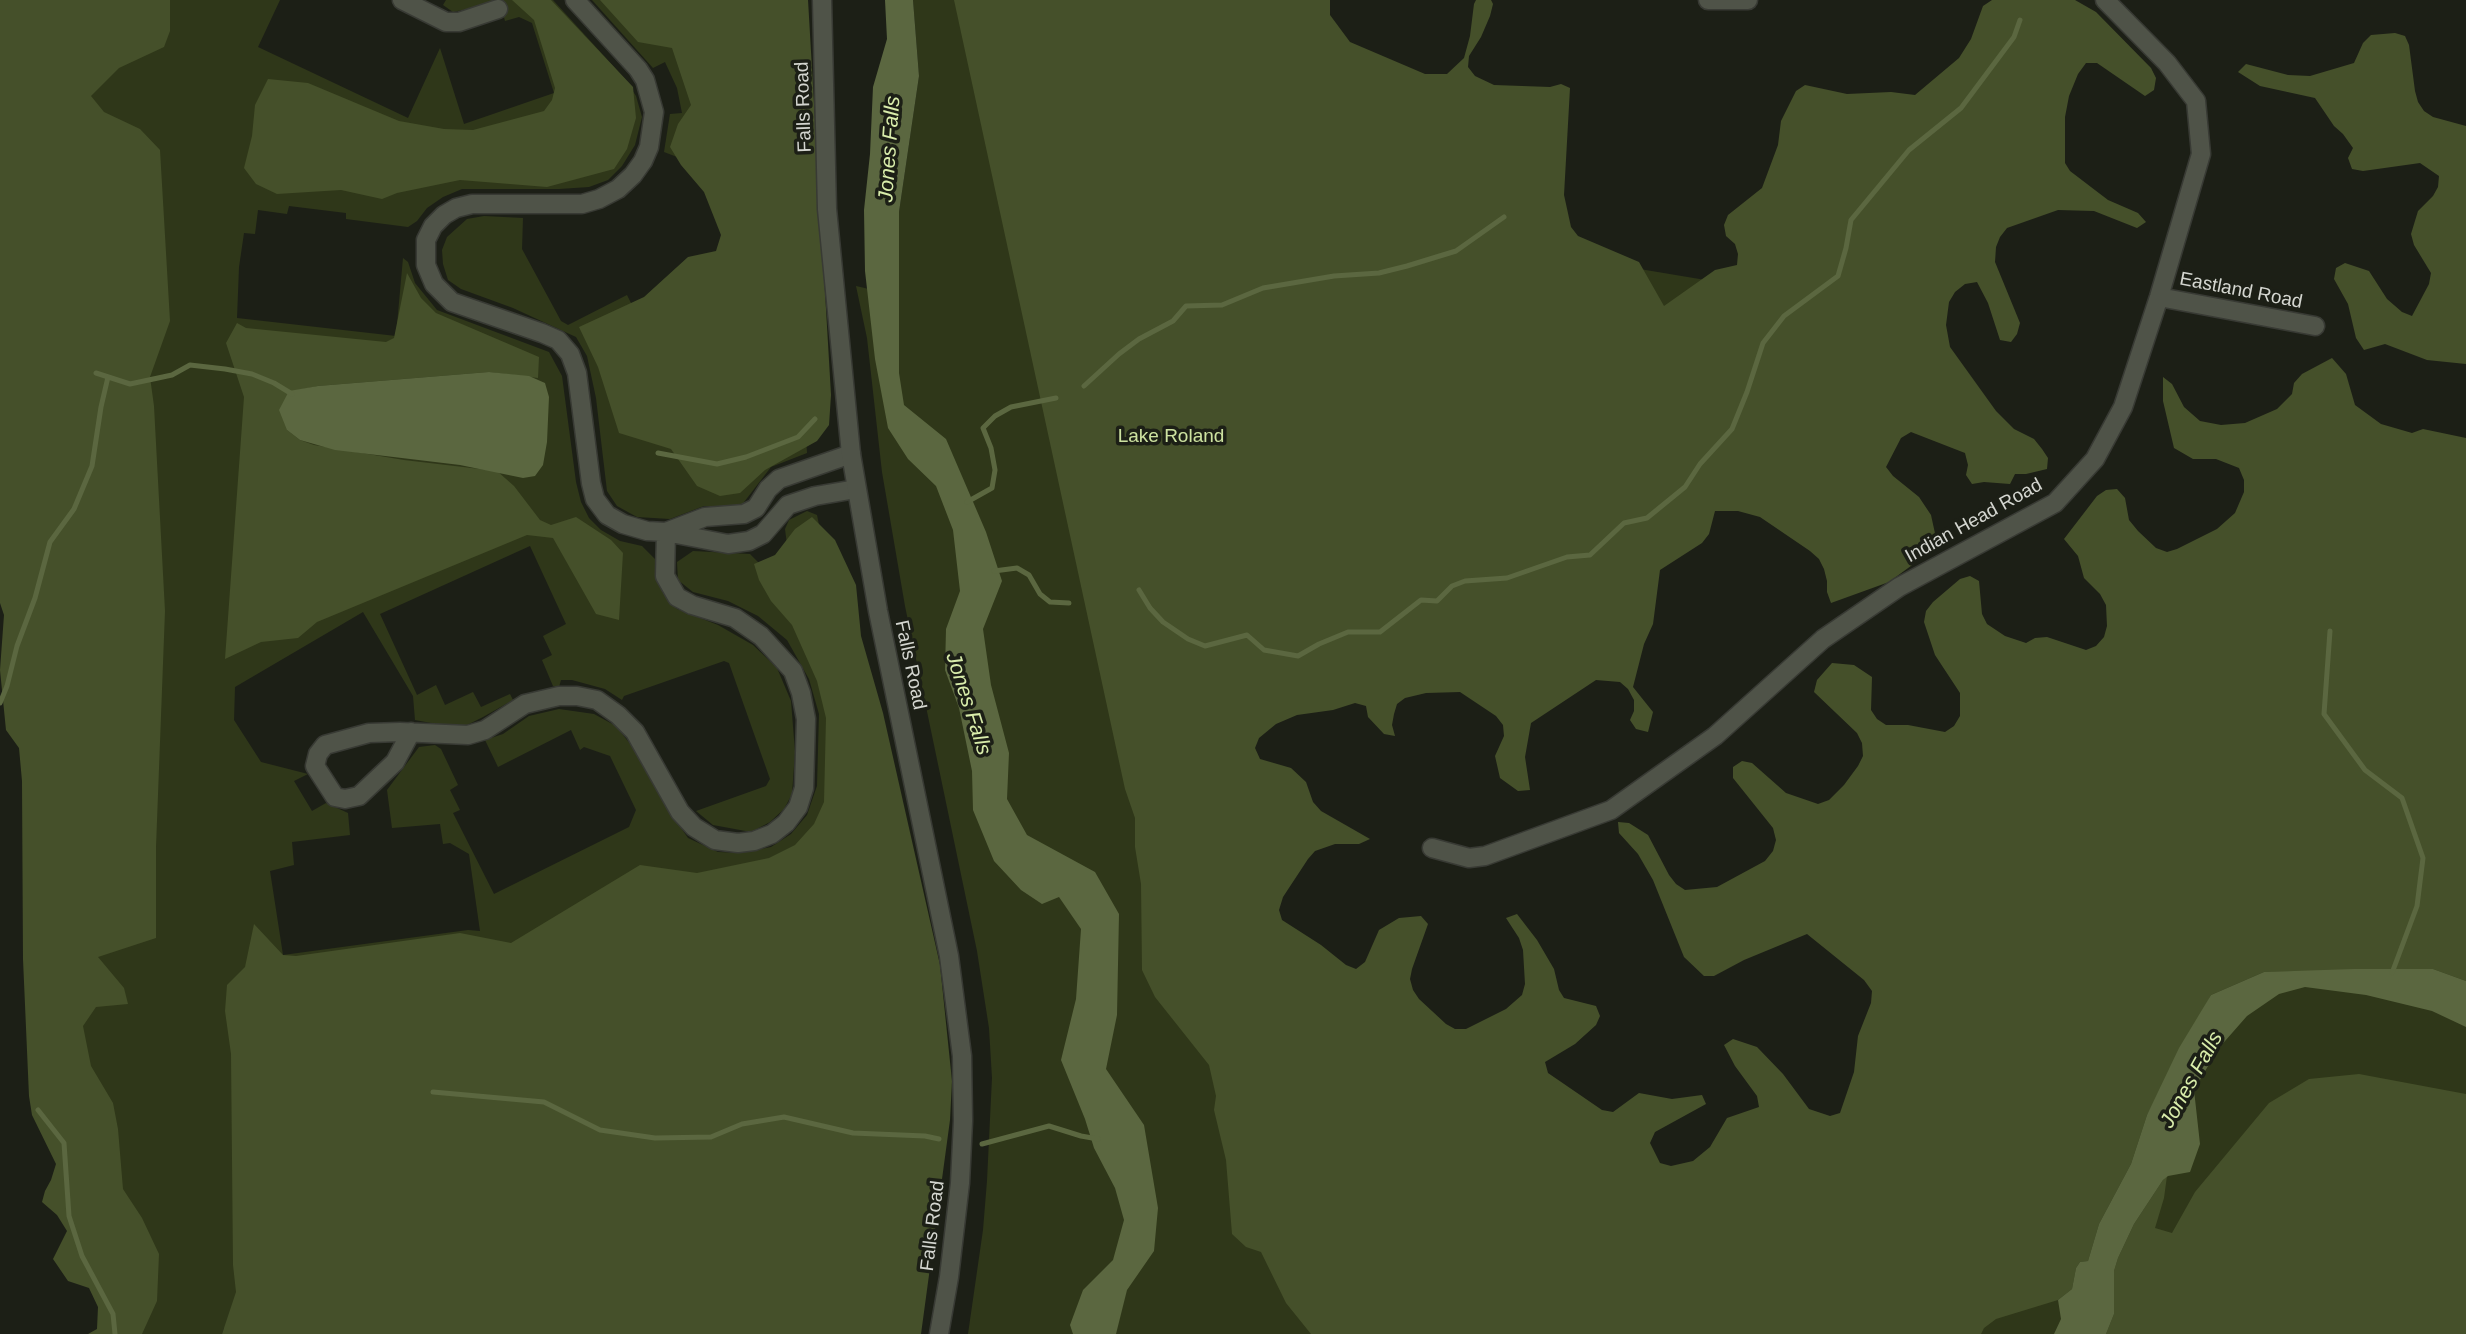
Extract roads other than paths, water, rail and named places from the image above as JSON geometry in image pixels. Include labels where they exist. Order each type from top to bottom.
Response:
[{"type":"street","points":[[402,0],[446,22],[459,22],[498,9]]},
{"type":"street","points":[[575,0],[645,80],[654,112],[649,147],[643,161],[618,189],[582,204],[472,204],[456,208],[444,215],[433,226],[426,240],[426,265],[434,284],[452,302],[558,340],[570,354],[577,373],[595,499],[607,515],[623,524],[647,531],[728,544],[749,541],[763,534],[788,505],[815,496],[856,489]]},
{"type":"street","name":"Falls Road","points":[[822,0],[827,209],[851,454],[878,611],[949,956],[959,1020],[963,1079],[962,1158],[949,1277],[939,1334]]},
{"type":"street","points":[[1708,0],[1748,0]]},
{"type":"street","name":"Indian Head Road","points":[[1432,848],[1469,858],[1485,856],[1611,810],[1715,736],[1823,639],[1899,587],[2055,503],[2095,459],[2123,407],[2201,154],[2196,101],[2167,63],[2105,0]]},
{"type":"street","name":"Eastland Road","points":[[2159,297],[2315,326]]},
{"type":"street","points":[[666,532],[705,517],[744,514],[756,508],[779,478],[851,454]]},
{"type":"street","points":[[411,732],[395,762],[359,796],[345,799],[335,797],[315,766],[318,754],[325,746],[369,733],[411,732],[468,735],[485,730],[525,704],[539,699],[577,696],[597,700],[635,732],[680,812],[694,827],[715,840],[738,843],[754,841],[772,834],[786,823],[798,807],[804,788],[806,719],[801,693],[793,671],[761,636],[735,618],[692,605],[677,597],[666,576],[666,532]]},
{"type":"water","name":"Jones Falls","points":[[885,0],[913,0],[919,76],[899,212],[899,373],[904,405],[946,439],[986,532],[1002,581],[983,629],[991,685],[1009,753],[1007,799],[1027,835],[1095,872],[1119,914],[1117,1015],[1106,1069],[1144,1125],[1158,1208],[1154,1251],[1127,1290],[1116,1334],[1073,1334],[1070,1325],[1083,1290],[1113,1260],[1124,1220],[1115,1188],[1094,1148],[1061,1060],[1076,999],[1081,929],[1059,897],[1042,904],[1021,890],[994,861],[973,810],[972,771],[959,708],[945,670],[946,629],[960,591],[953,530],[936,486],[908,459],[888,428],[875,359],[865,271],[864,210],[873,87],[887,39]]},
{"type":"water","points":[[489,372],[529,376],[545,383],[549,397],[547,442],[543,465],[535,476],[523,478],[460,465],[335,450],[300,440],[287,430],[279,410],[289,391],[318,386]]},
{"type":"water","name":"Jones Falls","points":[[2433,969],[2466,981],[2466,1027],[2432,1011],[2366,995],[2305,987],[2279,994],[2247,1016],[2218,1049],[2194,1090],[2200,1144],[2190,1172],[2168,1176],[2163,1180],[2134,1224],[2118,1258],[2114,1271],[2114,1314],[2106,1334],[2054,1334],[2061,1319],[2058,1300],[2072,1289],[2076,1268],[2080,1262],[2088,1261],[2099,1224],[2131,1164],[2147,1115],[2179,1048],[2211,995],[2264,972]]},
{"type":"waterway","points":[[1139,590],[1163,622],[1188,639],[1205,646],[1247,635],[1264,650],[1298,656],[1348,632],[1380,632],[1421,600],[1437,601],[1452,586],[1465,581],[1507,578],[1567,557],[1590,555],[1624,523],[1647,518],[1685,487],[1700,464],[1732,429],[1763,343],[1784,316],[1838,276],[1851,220],[1909,150],[1961,108],[2014,37],[2020,20]]},
{"type":"waterway","points":[[1084,386],[1139,339],[1173,321],[1186,306],[1222,305],[1263,288],[1334,276],[1379,273],[1407,266],[1456,251],[1504,217]]},
{"type":"waterway","points":[[96,373],[130,384],[172,375],[190,365],[252,374],[292,394]]},
{"type":"waterway","points":[[0,703],[35,598],[50,542],[74,509],[92,466],[108,377]]},
{"type":"waterway","points":[[967,502],[992,488],[995,470],[991,448],[983,428],[995,416],[1011,407],[1056,398]]},
{"type":"waterway","points":[[658,453],[717,464],[746,457],[798,437],[815,419]]},
{"type":"waterway","points":[[994,571],[1017,568],[1029,575],[1040,594],[1050,602],[1069,603]]},
{"type":"waterway","points":[[2330,631],[2324,714],[2365,770],[2402,798],[2423,858],[2417,906],[2392,973]]},
{"type":"waterway","points":[[433,1092],[544,1102],[600,1130],[655,1138],[711,1137],[742,1124],[784,1117],[853,1133],[939,1139]]},
{"type":"waterway","points":[[38,1110],[64,1143],[69,1216],[82,1256],[113,1314],[115,1334]]},
{"type":"waterway","points":[[982,1144],[1049,1126],[1098,1139]]},
{"type":"park label","name":"Lake Roland","points":[[1171,437]]}]
